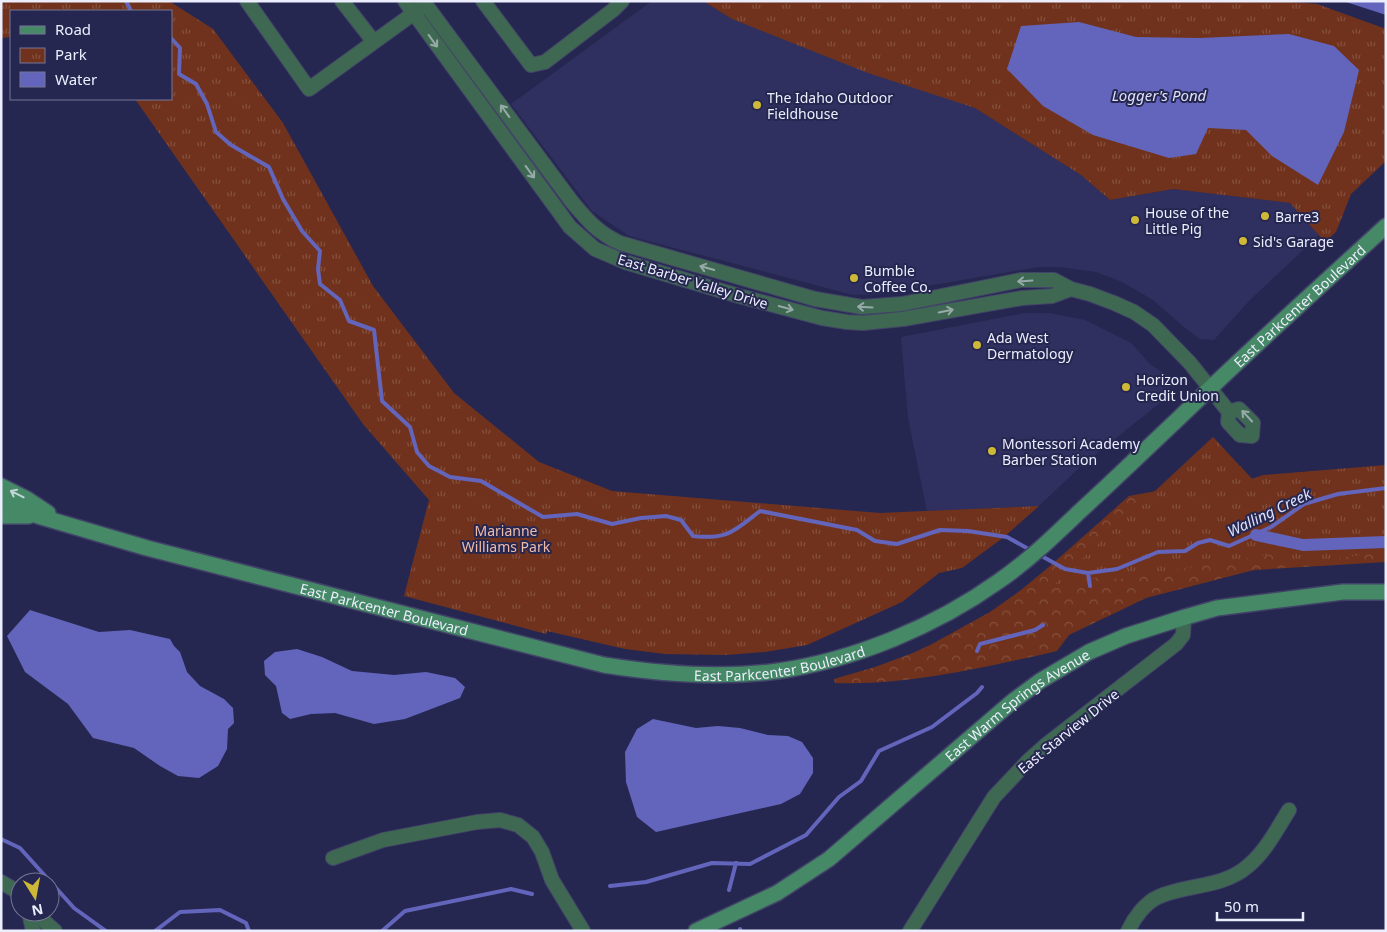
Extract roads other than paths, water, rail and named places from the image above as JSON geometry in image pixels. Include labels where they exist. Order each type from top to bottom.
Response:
[{"type":"main road","name":"East Parkcenter Boulevard","points":[[1,502],[38,516],[147,548],[604,665],[669,673],[751,674],[779,671],[855,652],[916,630],[962,605],[1004,577],[1023,563],[1063,527],[1386,226]]},
{"type":"main road","points":[[1,486],[27,499],[62,523]]},
{"type":"main road","name":"East Parkcenter Boulevard","points":[[1,516],[38,516]]},
{"type":"main road","name":"East Warm Springs Avenue","points":[[696,931],[777,893],[829,859],[980,728],[1040,681],[1089,652],[1126,636],[1217,608],[1343,592],[1386,592]]},
{"type":"street","points":[[247,1],[310,89],[426,2]]},
{"type":"street","points":[[342,1],[374,42]]},
{"type":"street","name":"East Barber Valley Drive","points":[[405,1],[570,227],[595,249],[624,262],[739,296],[822,318],[846,322],[863,323],[903,319],[1022,298],[1052,296],[1071,289]]},
{"type":"street","points":[[483,1],[532,65],[545,62],[622,1]]},
{"type":"street","name":"East Barber Valley Drive","points":[[426,2],[572,202],[591,225],[604,236],[620,243],[815,299],[862,307],[902,304],[1021,280],[1054,280],[1071,289],[1090,294],[1134,312],[1152,325],[1190,364],[1228,412]]},
{"type":"street","name":"East Starview Drive","points":[[910,931],[948,868],[1002,787],[1048,744],[1176,644],[1183,635],[1184,617]]},
{"type":"street","points":[[1128,931],[1144,907],[1157,898],[1205,886],[1228,877],[1248,866],[1265,848],[1289,810]]},
{"type":"street","points":[[333,858],[383,840],[477,822],[500,820],[518,824],[533,837],[542,852],[552,880],[583,931]]},
{"type":"street","points":[[44,922],[55,931]]},
{"type":"water","points":[[1343,1],[1386,1],[1386,15]]},
{"type":"water","name":"Logger's Pond","points":[[1079,22],[1136,37],[1200,38],[1289,34],[1334,46],[1359,70],[1344,132],[1318,185],[1272,156],[1246,130],[1208,128],[1196,154],[1169,158],[1093,135],[1043,106],[1007,69],[1021,26]]},
{"type":"water","points":[[30,610],[99,632],[130,630],[170,639],[180,652],[187,672],[200,686],[224,699],[233,708],[234,723],[228,729],[227,749],[218,766],[199,778],[178,776],[134,748],[93,738],[68,704],[25,672],[7,636]]},
{"type":"water","points":[[297,649],[322,657],[352,671],[394,675],[426,672],[455,678],[465,687],[460,698],[405,719],[374,724],[335,713],[311,714],[290,719],[282,713],[276,686],[265,675],[264,661],[275,652]]},
{"type":"water","points":[[653,719],[696,728],[718,726],[740,728],[768,735],[788,736],[802,742],[813,758],[813,773],[800,794],[781,804],[656,832],[637,817],[626,782],[625,752],[637,729]]},
{"type":"waterway","name":"Walling Creek","points":[[126,1],[130,10]]},
{"type":"waterway","name":"Walling Creek","points":[[172,39],[180,48],[179,74],[196,84],[207,104],[216,132],[231,145],[269,167],[283,199],[302,231],[320,251],[318,269],[320,284],[340,300],[349,321],[374,330],[382,401],[410,427],[417,452],[429,466],[450,477],[481,481],[543,517],[577,514],[612,524],[641,518],[666,516],[681,520],[693,536],[715,537],[737,529],[760,511],[857,530],[875,541],[897,544],[940,530],[968,531],[1007,537],[1032,551]]},
{"type":"waterway","name":"Walling Creek","points":[[1038,554],[1065,569],[1088,573],[1117,569],[1158,552],[1185,551],[1198,543],[1210,540],[1229,546],[1271,527],[1304,504],[1338,494],[1386,488]]},
{"type":"waterway","points":[[1256,535],[1303,545],[1386,542]]},
{"type":"waterway","points":[[1088,573],[1090,586]]},
{"type":"waterway","points":[[977,651],[980,644],[1035,630],[1043,625]]},
{"type":"waterway","points":[[610,886],[646,882],[712,863],[750,864],[806,835],[839,797],[861,781],[879,751],[932,727],[977,693],[982,687]]},
{"type":"waterway","points":[[1,839],[20,848],[74,908],[106,931]]},
{"type":"waterway","points":[[729,890],[736,863]]},
{"type":"waterway","points":[[382,931],[405,911],[511,889],[532,894]]},
{"type":"waterway","points":[[155,931],[180,912],[220,910],[246,923],[249,931]]},
{"type":"place","name":"The Idaho Outdoor Fieldhouse","points":[[757,105]]},
{"type":"place","name":"Barre3","points":[[1265,216]]},
{"type":"place","name":"House of the Little Pig","points":[[1135,220]]},
{"type":"place","name":"Sid's Garage","points":[[1243,241]]},
{"type":"place","name":"Bumble Coffee Co.","points":[[854,278]]},
{"type":"place","name":"Ada West Dermatology","points":[[977,345]]},
{"type":"place","name":"Horizon Credit Union","points":[[1126,387]]},
{"type":"place","name":"Montessori Academy Barber Station","points":[[992,451]]},
{"type":"park label","name":"Marianne Williams Park","points":[[506,538]]}]
